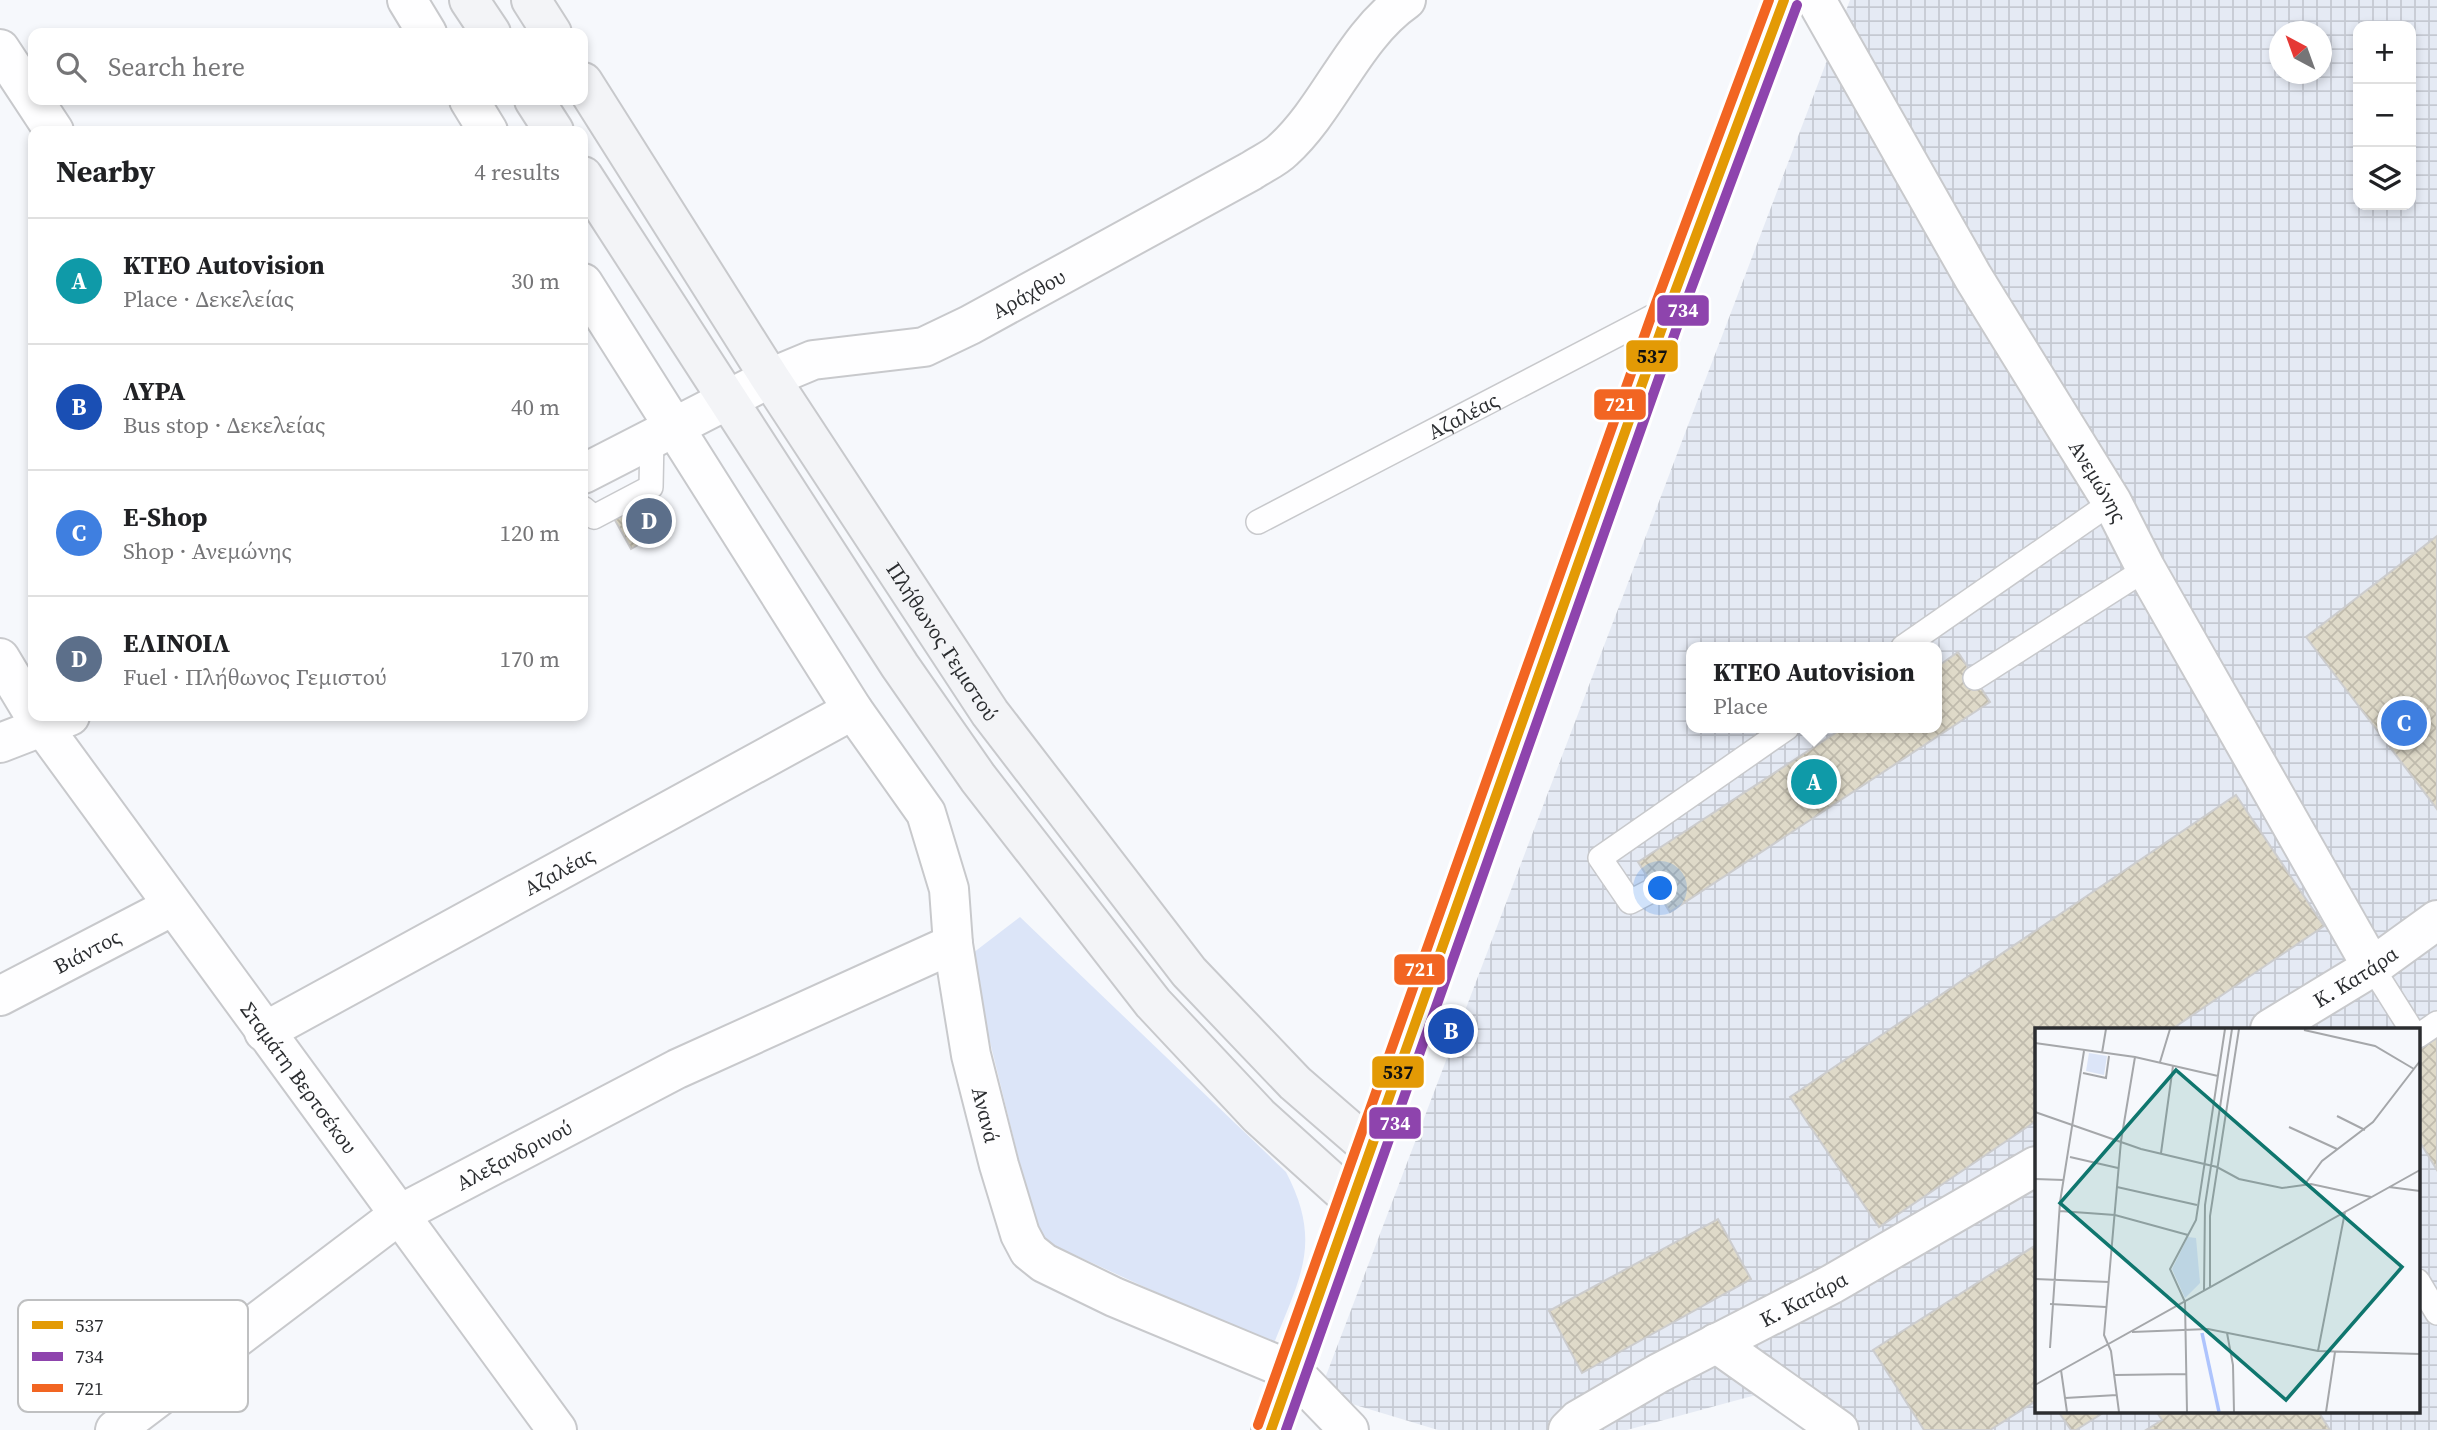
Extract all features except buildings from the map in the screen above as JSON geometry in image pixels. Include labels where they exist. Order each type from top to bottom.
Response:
[{"type":"street","points":[[407,0],[424,28]]},
{"type":"street","points":[[469,0],[488,28]]},
{"type":"street","points":[[531,0],[549,28]]},
{"type":"street","points":[[1271,1430],[1670,308],[1784,0]]},
{"type":"street","name":"Ανεμώνης","points":[[1815,0],[1973,277],[2112,502],[2146,569],[2372,967]]},
{"type":"street","name":"Αράχθου","points":[[588,471],[727,399],[813,360],[924,346],[970,326],[1251,171],[1281,152],[1298,134],[1373,34],[1401,2]]},
{"type":"street","points":[[0,49],[28,92]]},
{"type":"street","name":"Πλήθωνος Γεμιστού","points":[[588,90],[770,378],[990,713],[1189,972],[1295,1083],[1370,1148]]},
{"type":"street","points":[[37,105],[51,126]]},
{"type":"street","points":[[472,105],[485,126]]},
{"type":"street","points":[[537,105],[551,126]]},
{"type":"street","points":[[588,184],[900,666],[978,778],[1153,1003],[1259,1116],[1352,1200]]},
{"type":"street","points":[[588,292],[662,433],[853,710]]},
{"type":"street","name":"Σταμάτη Βερτσέκου","points":[[0,658],[28,695]]},
{"type":"street","name":"Ανανά","points":[[853,710],[926,813],[949,889],[953,944],[971,1055],[999,1165],[1020,1234],[1029,1251],[1044,1263],[1114,1297],[1292,1371]]},
{"type":"street","name":"Αζαλέας","points":[[264,1032],[853,710]]},
{"type":"street","points":[[0,743],[40,721]]},
{"type":"street","name":"Σταμάτη Βερτσέκου","points":[[47,721],[173,906],[557,1430]]},
{"type":"street","name":"Βιάντος","points":[[0,996],[173,906]]},
{"type":"street","name":"Κ. Κατάρα","points":[[2272,1028],[2372,967],[2437,920]]},
{"type":"street","name":"Αλεξανδρινού","points":[[248,1329],[400,1214],[677,1069],[953,944]]},
{"type":"street","name":"Κ. Κατάρα","points":[[1568,1430],[1578,1420],[1716,1343],[1797,1304],[2035,1167]]},
{"type":"street","points":[[1716,1343],[1839,1430]]},
{"type":"street","points":[[1292,1371],[1349,1430]]},
{"type":"street","name":"Αλεξανδρινού","points":[[115,1430],[139,1412]]},
{"type":"lane","name":"Αζαλέας","points":[[1258,522],[1670,308]]},
{"type":"lane","points":[[588,512],[594,517],[651,487],[662,433]]},
{"type":"lane","points":[[1910,642],[2112,502]]},
{"type":"lane","points":[[1975,678],[2146,569]]},
{"type":"lane","points":[[1655,889],[1630,902],[1600,858],[1780,733]]},
{"type":"lane","points":[[2372,967],[2410,1028]]},
{"type":"lane","points":[[2420,1035],[2437,1023]]},
{"type":"lane","points":[[2420,1284],[2437,1313]]},
{"type":"shaded area","points":[[1850,0],[2437,0],[2437,1430],[1828,1430],[1782,1388],[1627,1430],[1438,1430],[1319,1394]]},
{"type":"shaded area","points":[[1020,917],[1286,1172],[1303,1219],[1304,1260],[1292,1300],[1273,1346],[1038,1238],[969,956]]},
{"type":"transit line","name":"721","points":[[1258,1425],[1656,303],[1769,0]]},
{"type":"transit line","name":"537","points":[[1271,1430],[1669,308],[1784,0]]},
{"type":"transit line","name":"734","points":[[1286,1430],[1682,313],[1797,5]]},
{"type":"place","name":"ΕΛΙΝΟΙΛ","points":[[649,521]]},
{"type":"place","name":"E-Shop","points":[[2404,723]]},
{"type":"place","name":"ΚΤΕΟ Autovision","points":[[1814,782]]},
{"type":"place","name":"ΛΥΡΑ","points":[[1451,1031]]}]
